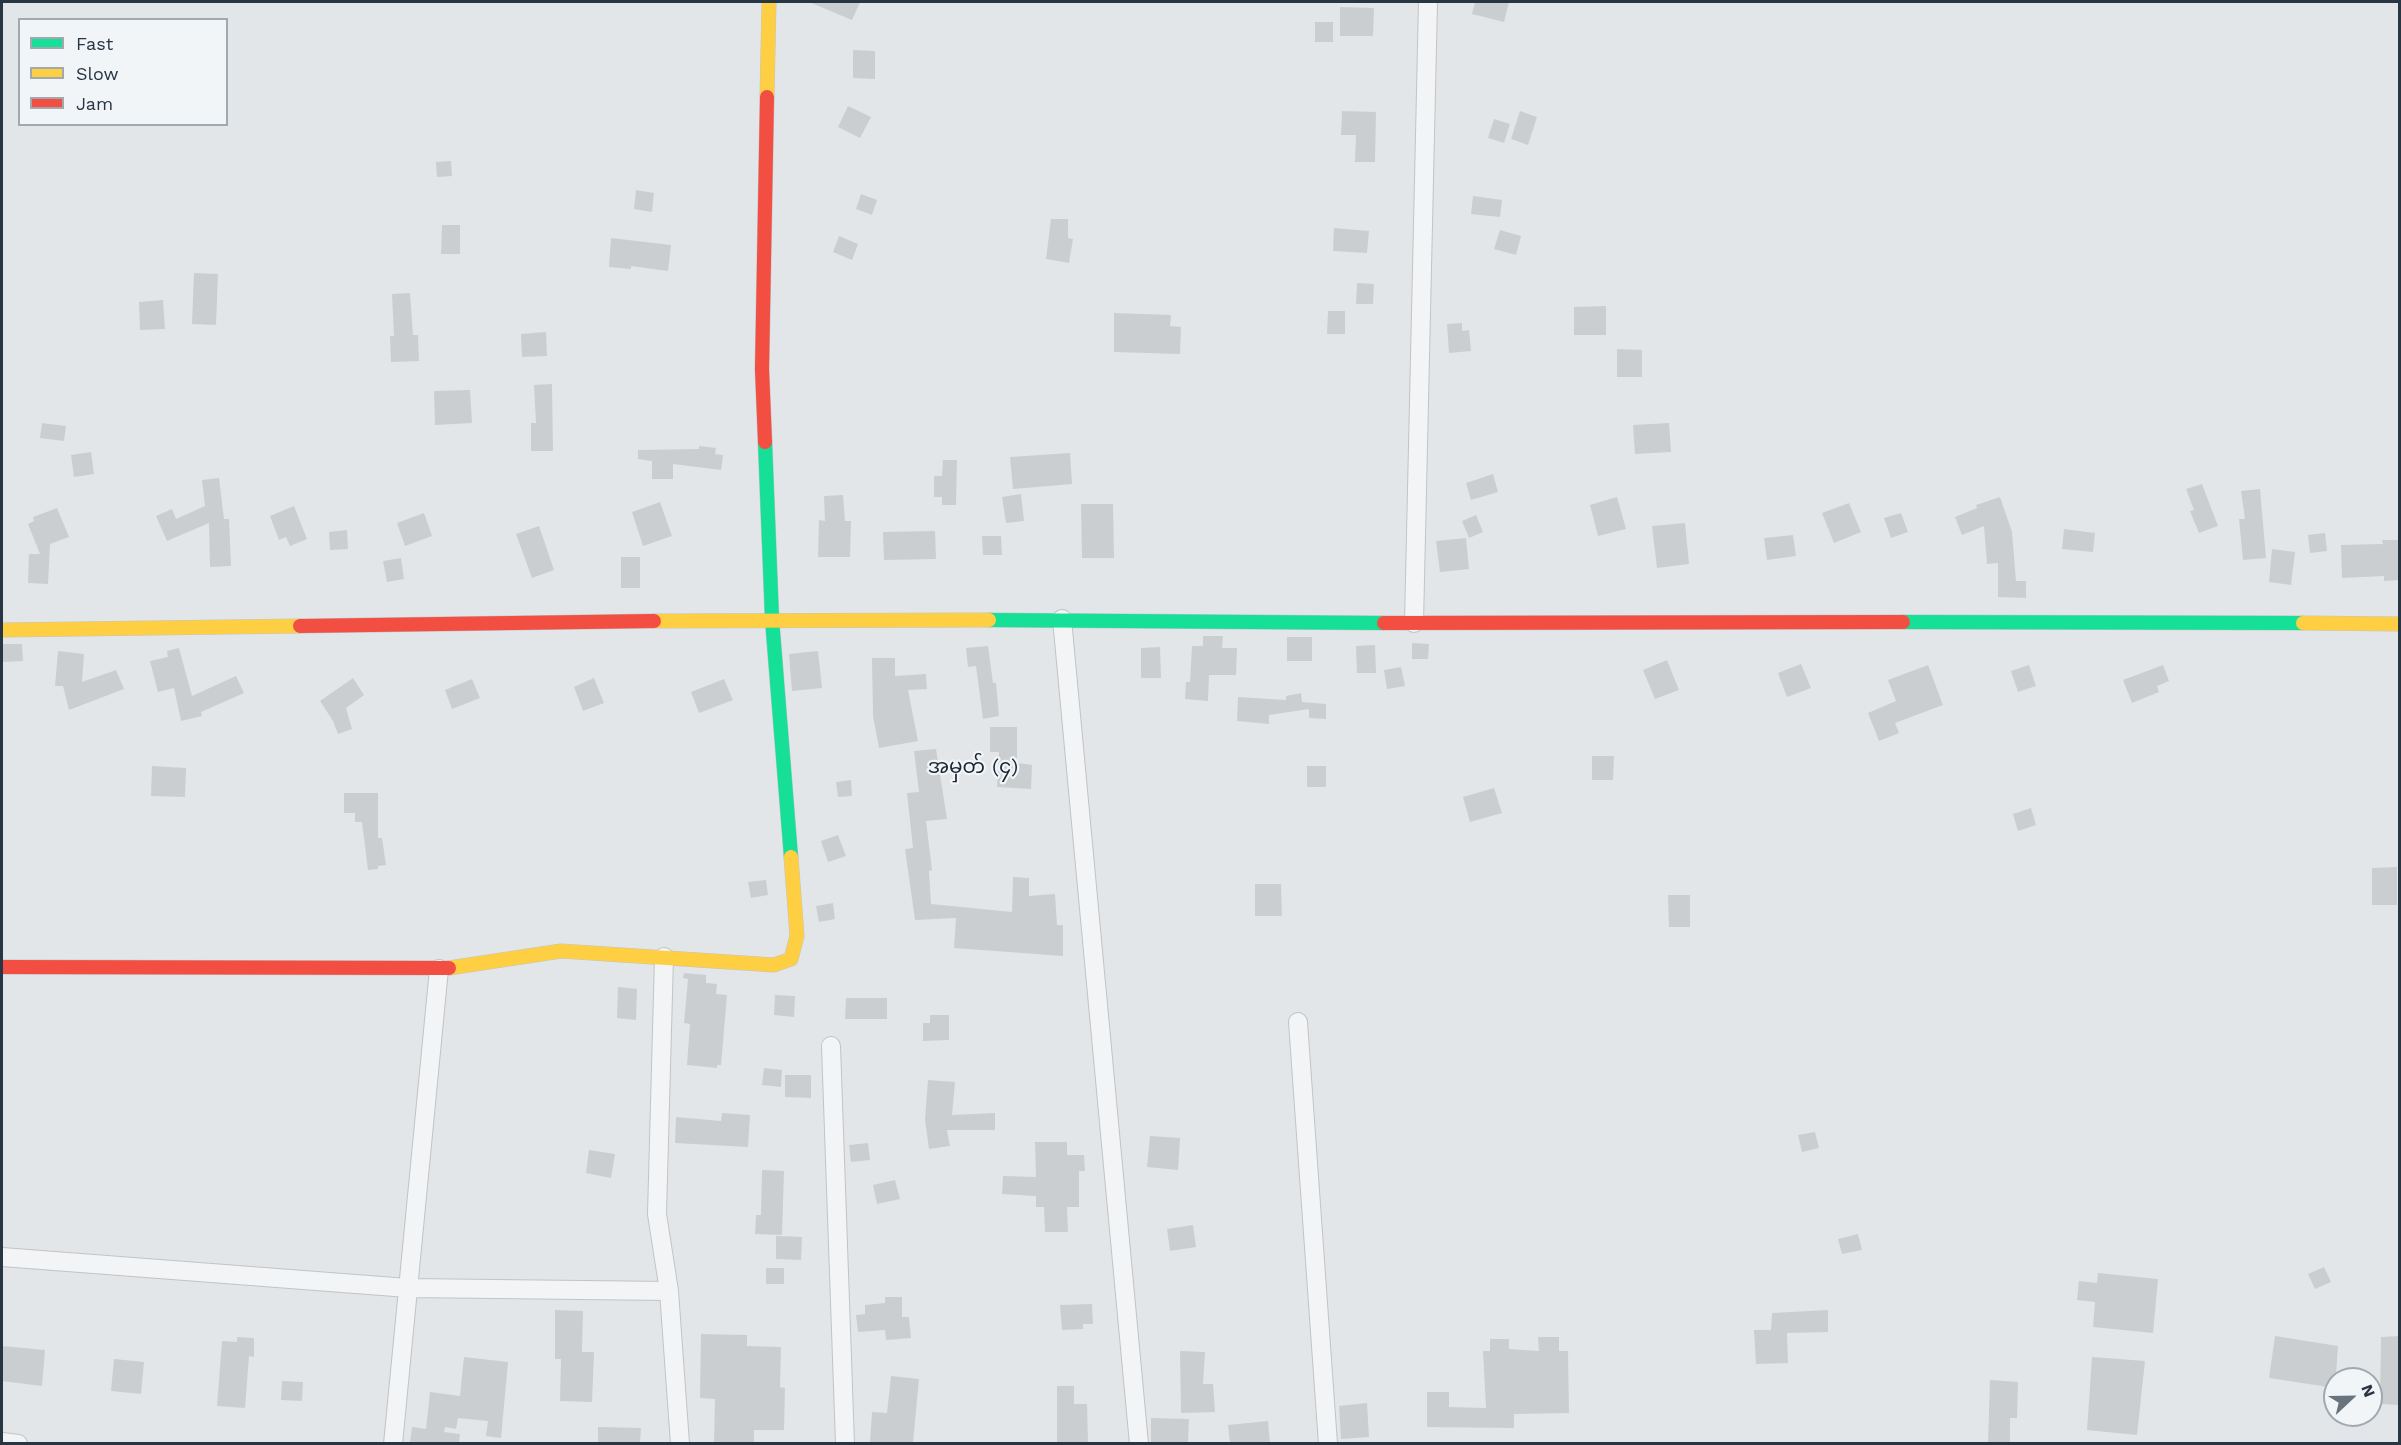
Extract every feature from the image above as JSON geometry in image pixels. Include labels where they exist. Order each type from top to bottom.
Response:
[{"type":"street","points":[[2,967],[439,969],[561,951],[774,965],[790,959],[797,936],[772,619],[762,369],[769,2]]},
{"type":"street","points":[[1414,624],[1428,2]]},
{"type":"street","points":[[2,630],[772,619],[1062,619],[1414,624],[2056,621],[2400,624]]},
{"type":"street","points":[[1062,619],[1139,1443]]},
{"type":"street","points":[[664,957],[657,1214],[669,1291],[680,1443]]},
{"type":"street","points":[[393,1443],[439,969]]},
{"type":"street","points":[[1298,1022],[1328,1443]]},
{"type":"street","points":[[831,1046],[845,1443]]},
{"type":"street","points":[[2,1257],[408,1288],[669,1291]]},
{"type":"street","points":[[2,1442],[18,1443]]},
{"type":"building","points":[[809,2],[860,2],[852,20]]},
{"type":"building","points":[[1475,2],[1509,2],[1504,22],[1472,14]]},
{"type":"building","points":[[1340,7],[1374,8],[1373,36],[1340,36]]},
{"type":"building","points":[[1315,22],[1333,22],[1333,42],[1315,42]]},
{"type":"building","points":[[853,50],[875,51],[875,79],[853,78]]},
{"type":"building","points":[[848,106],[871,117],[860,138],[838,127]]},
{"type":"building","points":[[1342,111],[1376,112],[1375,162],[1355,162],[1356,135],[1341,135]]},
{"type":"building","points":[[1520,111],[1537,117],[1528,145],[1511,139]]},
{"type":"building","points":[[1494,119],[1510,124],[1504,143],[1488,138]]},
{"type":"building","points":[[451,161],[452,176],[437,177],[436,162]]},
{"type":"building","points":[[636,190],[654,193],[652,212],[634,209]]},
{"type":"building","points":[[861,194],[877,200],[872,215],[856,209]]},
{"type":"building","points":[[1473,196],[1502,200],[1500,217],[1471,214]]},
{"type":"building","points":[[1051,219],[1068,219],[1068,238],[1073,239],[1069,263],[1046,259]]},
{"type":"building","points":[[442,225],[460,225],[460,254],[441,254]]},
{"type":"building","points":[[1334,228],[1369,231],[1367,253],[1333,251]]},
{"type":"building","points":[[1500,230],[1521,236],[1516,255],[1494,249]]},
{"type":"building","points":[[839,236],[858,244],[852,260],[833,252]]},
{"type":"building","points":[[611,238],[671,245],[668,271],[631,266],[631,269],[609,267]]},
{"type":"building","points":[[194,273],[218,274],[216,325],[192,324]]},
{"type":"building","points":[[1357,283],[1374,284],[1373,304],[1356,304]]},
{"type":"building","points":[[410,293],[413,335],[418,335],[419,361],[391,362],[390,336],[394,336],[392,294]]},
{"type":"building","points":[[163,300],[165,329],[140,330],[139,302]]},
{"type":"building","points":[[1606,306],[1606,335],[1574,335],[1574,307]]},
{"type":"building","points":[[1328,311],[1345,311],[1345,334],[1327,334]]},
{"type":"building","points":[[1114,313],[1171,315],[1170,326],[1181,327],[1180,354],[1114,352]]},
{"type":"building","points":[[1462,323],[1462,331],[1469,330],[1471,351],[1449,353],[1447,324]]},
{"type":"building","points":[[546,332],[547,356],[522,357],[521,334]]},
{"type":"building","points":[[1617,349],[1642,350],[1642,377],[1617,377]]},
{"type":"building","points":[[552,384],[553,451],[531,451],[531,423],[536,423],[534,385]]},
{"type":"building","points":[[470,390],[472,423],[435,425],[434,391]]},
{"type":"building","points":[[42,423],[66,426],[64,441],[40,438]]},
{"type":"building","points":[[1669,423],[1671,452],[1635,454],[1633,425]]},
{"type":"building","points":[[699,446],[716,448],[715,454],[723,455],[721,470],[673,464],[673,479],[652,479],[652,461],[638,459],[638,450],[699,449]]},
{"type":"building","points":[[91,452],[94,474],[74,477],[71,455]]},
{"type":"building","points":[[1070,453],[1072,484],[1013,489],[1010,457]]},
{"type":"building","points":[[943,460],[957,460],[956,505],[942,505],[942,497],[934,497],[934,476],[942,476]]},
{"type":"building","points":[[1493,474],[1498,492],[1471,500],[1466,483]]},
{"type":"building","points":[[219,478],[224,519],[229,519],[231,566],[210,567],[209,523],[167,541],[156,516],[172,509],[176,519],[205,506],[202,480]]},
{"type":"building","points":[[2202,484],[2218,526],[2199,533],[2190,511],[2194,510],[2186,489]]},
{"type":"building","points":[[2260,489],[2266,558],[2243,560],[2239,519],[2245,519],[2241,491]]},
{"type":"building","points":[[1021,494],[1024,521],[1006,523],[1002,497]]},
{"type":"building","points":[[843,495],[845,521],[851,521],[850,557],[818,557],[819,520],[825,521],[824,496]]},
{"type":"building","points":[[1617,497],[1626,529],[1598,536],[1590,505]]},
{"type":"building","points":[[2000,497],[2012,532],[2016,581],[2026,581],[2026,598],[1998,597],[1998,563],[1987,564],[1984,526],[1962,535],[1955,517],[1977,508],[1976,505]]},
{"type":"building","points":[[660,502],[672,536],[643,546],[632,512]]},
{"type":"building","points":[[1849,503],[1861,532],[1834,543],[1822,513]]},
{"type":"building","points":[[1081,504],[1113,504],[1114,558],[1082,558]]},
{"type":"building","points":[[294,506],[307,539],[290,546],[286,537],[279,540],[270,516]]},
{"type":"building","points":[[57,508],[69,537],[50,544],[48,584],[28,583],[29,554],[40,554],[28,524],[34,521],[33,517]]},
{"type":"building","points":[[424,513],[432,536],[405,546],[397,523]]},
{"type":"building","points":[[1901,513],[1908,532],[1891,538],[1884,518]]},
{"type":"building","points":[[1476,515],[1483,532],[1469,538],[1462,521]]},
{"type":"building","points":[[1685,523],[1689,564],[1657,568],[1652,526]]},
{"type":"building","points":[[539,526],[554,570],[532,578],[516,534]]},
{"type":"building","points":[[2064,529],[2095,533],[2093,552],[2062,549]]},
{"type":"building","points":[[347,530],[348,549],[330,550],[329,532]]},
{"type":"building","points":[[935,531],[936,559],[884,560],[883,532]]},
{"type":"building","points":[[2325,533],[2327,551],[2310,553],[2308,535]]},
{"type":"building","points":[[1793,535],[1796,556],[1767,560],[1764,538]]},
{"type":"building","points":[[982,536],[1001,536],[1002,555],[983,555]]},
{"type":"building","points":[[1466,538],[1469,569],[1440,572],[1436,541]]},
{"type":"building","points":[[2382,540],[2400,540],[2400,580],[2384,581],[2384,576],[2342,578],[2341,545],[2383,544]]},
{"type":"building","points":[[2272,549],[2295,552],[2291,585],[2269,582]]},
{"type":"building","points":[[621,557],[640,557],[640,588],[621,588]]},
{"type":"building","points":[[401,558],[404,579],[387,582],[383,561]]},
{"type":"building","points":[[1203,636],[1223,636],[1222,648],[1237,648],[1236,675],[1209,675],[1208,701],[1185,699],[1186,682],[1190,682],[1192,646],[1203,646]]},
{"type":"building","points":[[1287,637],[1312,637],[1312,661],[1287,661]]},
{"type":"building","points":[[1412,643],[1429,644],[1428,659],[1412,659]]},
{"type":"building","points":[[2,644],[22,644],[23,661],[2,662]]},
{"type":"building","points":[[1375,645],[1376,673],[1357,673],[1356,646]]},
{"type":"building","points":[[988,646],[993,683],[996,683],[999,716],[983,719],[976,666],[968,667],[966,648]]},
{"type":"building","points":[[1160,647],[1161,678],[1141,678],[1141,648]]},
{"type":"building","points":[[179,648],[192,696],[236,676],[244,693],[201,712],[202,716],[181,721],[174,688],[158,692],[150,661],[168,657],[167,651]]},
{"type":"building","points":[[58,651],[84,654],[82,682],[116,670],[124,689],[69,710],[63,686],[55,686]]},
{"type":"building","points":[[818,651],[822,688],[792,691],[789,654]]},
{"type":"building","points":[[872,658],[895,658],[895,676],[926,674],[927,689],[908,690],[918,741],[879,748],[873,716]]},
{"type":"building","points":[[1667,660],[1679,690],[1655,699],[1643,670]]},
{"type":"building","points":[[1801,664],[1811,688],[1787,697],[1778,673]]},
{"type":"building","points":[[1928,665],[1943,705],[1895,723],[1899,733],[1879,741],[1868,713],[1896,701],[1888,680]]},
{"type":"building","points":[[2029,665],[2036,686],[2018,692],[2011,671]]},
{"type":"building","points":[[2163,665],[2169,681],[2157,686],[2159,692],[2132,703],[2123,680]]},
{"type":"building","points":[[1401,667],[1405,686],[1387,689],[1384,670]]},
{"type":"building","points":[[353,678],[364,695],[346,708],[352,729],[338,734],[333,721],[320,701]]},
{"type":"building","points":[[594,678],[604,703],[583,711],[574,687]]},
{"type":"building","points":[[472,679],[480,698],[452,709],[445,690]]},
{"type":"building","points":[[724,679],[733,700],[699,713],[691,692]]},
{"type":"building","points":[[1301,693],[1302,702],[1326,704],[1326,719],[1309,718],[1309,709],[1269,715],[1269,724],[1237,721],[1238,697],[1286,700],[1286,696]]},
{"type":"building","points":[[990,727],[1017,727],[1017,763],[1032,765],[1031,789],[997,787],[999,752],[990,752]]},
{"type":"building","points":[[936,749],[947,819],[926,821],[932,870],[929,871],[931,904],[1012,912],[1013,877],[1029,878],[1029,896],[1055,894],[1057,925],[1063,925],[1063,956],[954,948],[956,918],[915,920],[905,849],[913,848],[907,793],[919,792],[914,751]]},
{"type":"building","points":[[1592,756],[1614,756],[1613,780],[1592,780]]},
{"type":"building","points":[[152,766],[186,768],[185,797],[151,796]]},
{"type":"building","points":[[1307,766],[1326,766],[1326,787],[1307,787]]},
{"type":"building","points":[[851,780],[852,796],[838,797],[836,782]]},
{"type":"building","points":[[1494,788],[1502,813],[1470,822],[1463,797]]},
{"type":"building","points":[[344,793],[378,793],[378,838],[382,838],[386,865],[368,870],[362,822],[355,822],[355,813],[344,813]]},
{"type":"building","points":[[2031,808],[2036,825],[2018,831],[2013,814]]},
{"type":"building","points":[[838,835],[846,856],[828,862],[821,841]]},
{"type":"building","points":[[2397,867],[2397,905],[2372,905],[2372,868]]},
{"type":"building","points":[[766,880],[768,895],[751,898],[748,882]]},
{"type":"building","points":[[1255,884],[1281,884],[1282,916],[1255,916]]},
{"type":"building","points":[[1668,895],[1690,895],[1690,927],[1669,927]]},
{"type":"building","points":[[833,903],[835,919],[819,922],[816,906]]},
{"type":"building","points":[[684,973],[706,975],[706,983],[717,984],[716,994],[727,995],[721,1065],[717,1065],[717,1068],[687,1065],[690,1024],[684,1023],[688,979],[683,978]]},
{"type":"building","points":[[618,987],[637,989],[636,1020],[617,1018]]},
{"type":"building","points":[[775,995],[795,996],[794,1017],[774,1015]]},
{"type":"building","points":[[846,998],[887,998],[887,1019],[845,1019]]},
{"type":"building","points":[[930,1015],[949,1015],[949,1040],[923,1041],[923,1023],[930,1023]]},
{"type":"building","points":[[764,1068],[782,1070],[781,1087],[762,1085]]},
{"type":"building","points":[[785,1075],[811,1075],[811,1098],[785,1097]]},
{"type":"building","points":[[928,1080],[955,1082],[952,1115],[995,1113],[995,1130],[947,1130],[950,1146],[929,1149],[925,1119]]},
{"type":"building","points":[[722,1113],[750,1115],[748,1147],[675,1143],[676,1117],[721,1121]]},
{"type":"building","points":[[1815,1132],[1819,1148],[1802,1152],[1798,1135]]},
{"type":"building","points":[[1150,1136],[1180,1138],[1178,1170],[1147,1167]]},
{"type":"building","points":[[1035,1142],[1067,1142],[1067,1155],[1084,1155],[1085,1171],[1079,1171],[1079,1207],[1067,1207],[1068,1232],[1045,1232],[1044,1207],[1036,1207],[1036,1196],[1002,1194],[1003,1176],[1036,1177]]},
{"type":"building","points":[[868,1143],[870,1160],[851,1162],[849,1145]]},
{"type":"building","points":[[589,1150],[615,1154],[611,1178],[586,1173]]},
{"type":"building","points":[[762,1170],[784,1171],[782,1235],[755,1234],[756,1215],[761,1215]]},
{"type":"building","points":[[895,1180],[900,1199],[877,1204],[873,1185]]},
{"type":"building","points":[[1193,1225],[1196,1247],[1170,1251],[1167,1229]]},
{"type":"building","points":[[1858,1234],[1862,1250],[1842,1254],[1838,1239]]},
{"type":"building","points":[[776,1236],[802,1237],[801,1260],[776,1259]]},
{"type":"building","points":[[2324,1267],[2331,1282],[2315,1289],[2308,1274]]},
{"type":"building","points":[[766,1268],[784,1268],[784,1284],[766,1284]]},
{"type":"building","points":[[2098,1273],[2158,1279],[2153,1333],[2093,1327],[2095,1302],[2077,1300],[2079,1281],[2097,1283]]},
{"type":"building","points":[[885,1297],[902,1297],[902,1317],[909,1317],[911,1338],[886,1340],[885,1330],[858,1332],[856,1315],[865,1314],[865,1305],[885,1303]]},
{"type":"building","points":[[1092,1304],[1093,1324],[1083,1324],[1083,1329],[1062,1330],[1060,1305]]},
{"type":"building","points":[[555,1310],[583,1311],[582,1352],[594,1352],[592,1402],[560,1401],[561,1359],[555,1359]]},
{"type":"building","points":[[1828,1310],[1828,1332],[1787,1333],[1788,1363],[1756,1364],[1754,1330],[1771,1330],[1772,1313]]},
{"type":"building","points":[[701,1334],[747,1335],[747,1346],[781,1347],[780,1387],[785,1388],[784,1430],[754,1430],[754,1443],[714,1443],[715,1399],[700,1398]]},
{"type":"building","points":[[2275,1336],[2338,1346],[2336,1367],[2323,1367],[2323,1386],[2269,1378]]},
{"type":"building","points":[[2400,1336],[2400,1405],[2383,1404],[2381,1337]]},
{"type":"building","points":[[237,1337],[254,1338],[254,1357],[249,1356],[245,1408],[217,1406],[222,1341],[237,1342]]},
{"type":"building","points":[[1538,1337],[1559,1337],[1559,1351],[1568,1351],[1569,1413],[1514,1414],[1514,1428],[1427,1427],[1427,1392],[1449,1392],[1449,1407],[1486,1408],[1483,1351],[1490,1351],[1490,1339],[1509,1339],[1509,1349],[1539,1351]]},
{"type":"building","points":[[2,1346],[45,1350],[42,1386],[2,1381]]},
{"type":"building","points":[[1180,1351],[1205,1352],[1203,1384],[1213,1384],[1215,1412],[1181,1413]]},
{"type":"building","points":[[464,1357],[508,1362],[501,1438],[486,1436],[488,1421],[458,1418],[456,1429],[445,1427],[444,1432],[460,1434],[459,1443],[410,1442],[412,1427],[426,1429],[430,1392],[460,1396]]},
{"type":"building","points":[[2092,1357],[2145,1361],[2137,1435],[2087,1430]]},
{"type":"building","points":[[114,1359],[144,1362],[141,1394],[111,1391]]},
{"type":"building","points":[[891,1376],[919,1379],[913,1443],[870,1443],[872,1412],[887,1413]]},
{"type":"building","points":[[1990,1380],[2018,1382],[2017,1418],[2010,1418],[2010,1443],[1988,1443]]},
{"type":"building","points":[[282,1381],[303,1382],[302,1401],[281,1400]]},
{"type":"building","points":[[1057,1386],[1074,1386],[1074,1404],[1087,1404],[1088,1443],[1057,1443]]},
{"type":"building","points":[[1367,1403],[1369,1437],[1341,1439],[1339,1406]]},
{"type":"building","points":[[1151,1418],[1189,1419],[1188,1443],[1151,1443]]},
{"type":"building","points":[[1268,1421],[1270,1443],[1230,1443],[1228,1425]]},
{"type":"building","points":[[598,1427],[641,1428],[640,1443],[598,1443]]},
{"type":"traffic: fast","points":[[765,442],[772,619],[791,857]]},
{"type":"traffic: fast","points":[[989,620],[1384,623]]},
{"type":"traffic: fast","points":[[1903,622],[2303,623]]},
{"type":"traffic: slow","points":[[767,97],[769,2]]},
{"type":"traffic: slow","points":[[654,621],[989,620]]},
{"type":"traffic: slow","points":[[2303,623],[2400,624]]},
{"type":"traffic: slow","points":[[2,630],[300,626]]},
{"type":"traffic: slow","points":[[449,968],[561,951],[774,965],[791,959],[797,936],[791,857]]},
{"type":"traffic: jam","points":[[765,442],[762,369],[767,97]]},
{"type":"traffic: jam","points":[[300,626],[654,621]]},
{"type":"traffic: jam","points":[[1384,623],[1903,622]]},
{"type":"traffic: jam","points":[[2,967],[449,968]]},
{"type":"district","name":"အမှတ် (၄)","points":[[973,767]]}]
